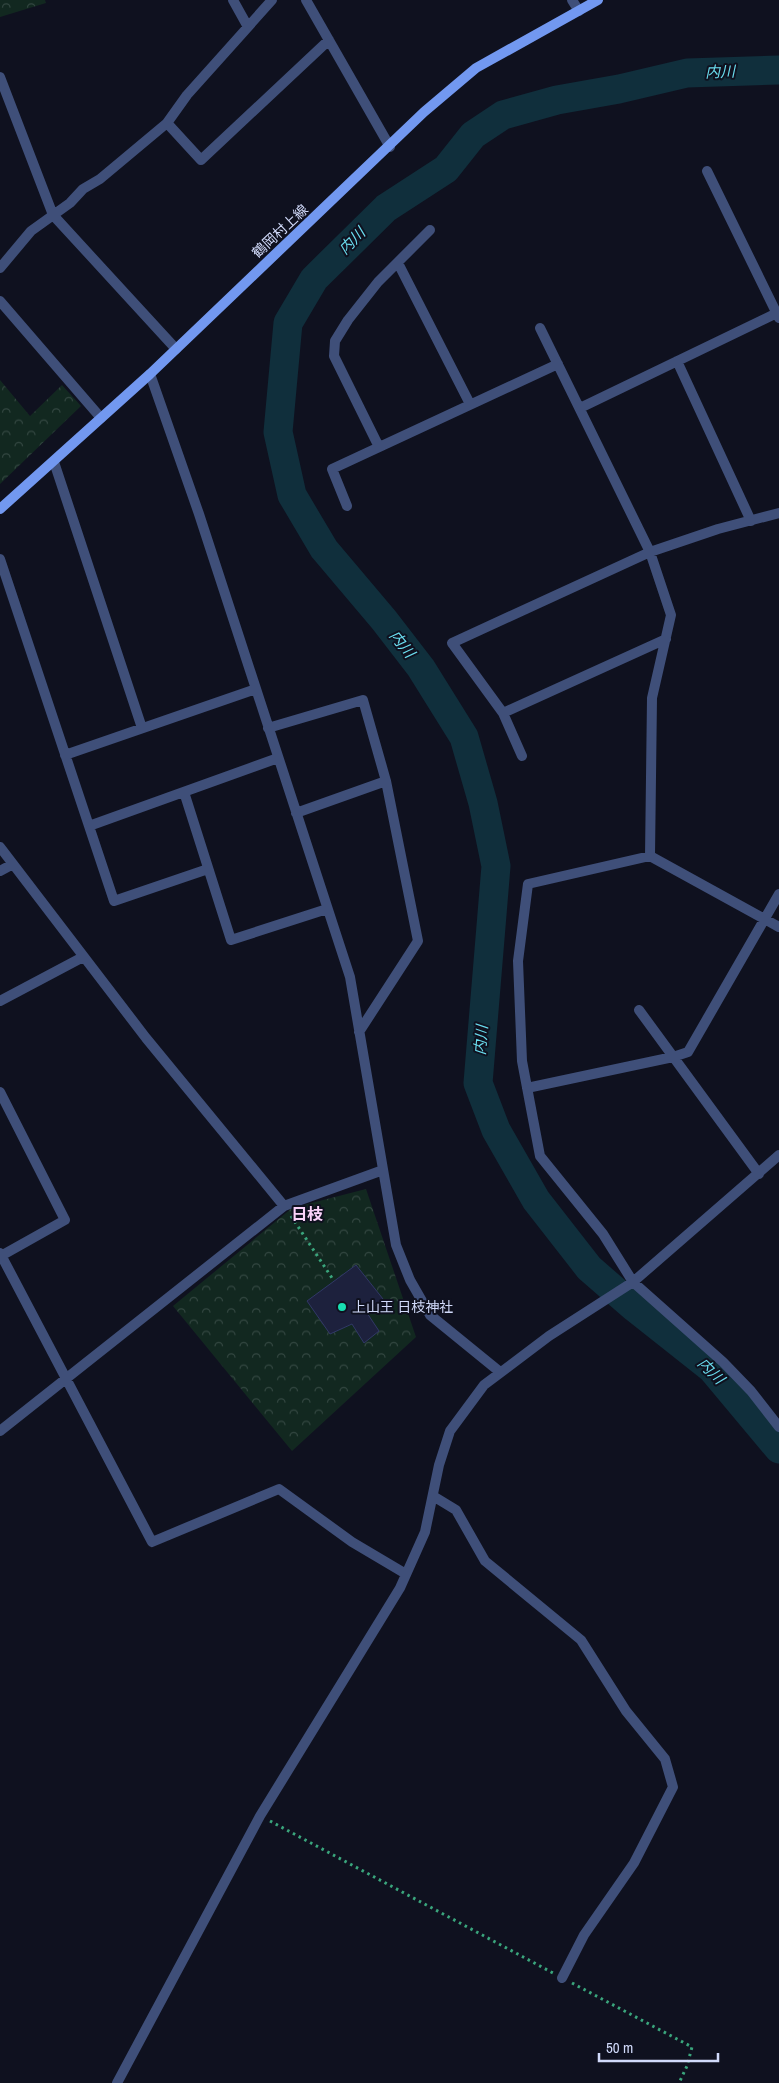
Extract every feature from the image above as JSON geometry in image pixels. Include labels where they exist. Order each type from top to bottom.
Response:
[{"type":"main road","name":"鶴岡村上線","points":[[0,509],[150,374],[390,147],[424,112],[476,68],[598,0]]},
{"type":"street","points":[[233,0],[248,27]]},
{"type":"street","points":[[0,268],[31,231],[70,203],[83,189],[100,179],[167,123],[187,95],[272,0]]},
{"type":"street","points":[[306,0],[390,147]]},
{"type":"street","points":[[572,0],[578,11]]},
{"type":"street","points":[[167,123],[201,160],[329,40]]},
{"type":"street","points":[[0,77],[53,215],[176,349]]},
{"type":"street","points":[[580,408],[778,315],[707,171]]},
{"type":"street","points":[[379,447],[334,356],[335,341],[348,320],[378,282],[430,230]]},
{"type":"street","points":[[398,263],[470,404]]},
{"type":"street","points":[[0,301],[101,418]]},
{"type":"street","points":[[540,328],[650,552],[671,615],[652,698],[650,856]]},
{"type":"street","points":[[677,361],[751,521]]},
{"type":"street","points":[[347,506],[332,469],[558,364]]},
{"type":"street","points":[[150,374],[199,514],[350,977],[396,1245],[410,1280],[430,1315],[500,1372]]},
{"type":"street","points":[[54,462],[142,728]]},
{"type":"street","points":[[522,756],[503,714],[452,643],[650,552],[779,513]]},
{"type":"street","points":[[0,558],[114,901],[208,869]]},
{"type":"street","points":[[503,714],[666,639]]},
{"type":"street","points":[[65,755],[256,689]]},
{"type":"street","points":[[268,728],[363,700],[386,781],[418,942],[359,1032]]},
{"type":"street","points":[[89,826],[278,758]]},
{"type":"street","points":[[296,813],[386,781]]},
{"type":"street","points":[[184,792],[231,940],[327,909]]},
{"type":"street","points":[[0,847],[83,957],[284,1206]]},
{"type":"street","points":[[779,928],[650,856],[528,884],[518,961],[522,1061],[540,1156],[603,1234],[633,1282],[724,1362],[751,1391],[779,1427]]},
{"type":"street","points":[[0,871],[13,864]]},
{"type":"street","points":[[527,1088],[673,1057],[688,1052],[779,894]]},
{"type":"street","points":[[0,1001],[83,957]]},
{"type":"street","points":[[639,1010],[759,1174]]},
{"type":"street","points":[[0,1092],[66,1220],[1,1254],[152,1542],[279,1489],[352,1542],[406,1574]]},
{"type":"street","points":[[117,2083],[260,1816],[400,1588],[425,1532],[439,1465],[450,1431],[484,1385],[549,1336],[633,1282],[779,1155]]},
{"type":"street","points":[[0,1431],[284,1206],[382,1170]]},
{"type":"street","points":[[433,1496],[456,1510],[485,1561],[581,1640],[626,1711],[665,1759],[673,1787],[634,1863],[584,1935],[562,1978]]},
{"type":"path","points":[[284,1206],[334,1281]]},
{"type":"path","points":[[260,1816],[692,2047],[687,2066],[679,2083]]},
{"type":"green space","points":[[0,0],[45,0],[46,3],[0,17]]},
{"type":"green space","points":[[0,380],[30,416],[62,385],[81,406],[0,484]]},
{"type":"green space","points":[[366,1189],[416,1337],[292,1451],[173,1306],[292,1208]]},
{"type":"building","name":"上山王 日枝神社","points":[[356,1265],[383,1299],[367,1313],[379,1331],[364,1343],[352,1324],[330,1334],[307,1301]]},
{"type":"waterway","name":"内川","points":[[779,70],[687,73],[619,89],[557,100],[503,115],[473,135],[446,169],[386,208],[314,279],[288,323],[278,432],[292,495],[324,549],[384,620],[421,668],[464,737],[483,803],[496,866],[478,1083],[496,1130],[536,1200],[589,1268],[635,1308],[712,1369],[779,1449]]},
{"type":"place","name":"上山王 日枝神社","points":[[342,1307]]},
{"type":"district","name":"日枝","points":[[307,1214]]}]
